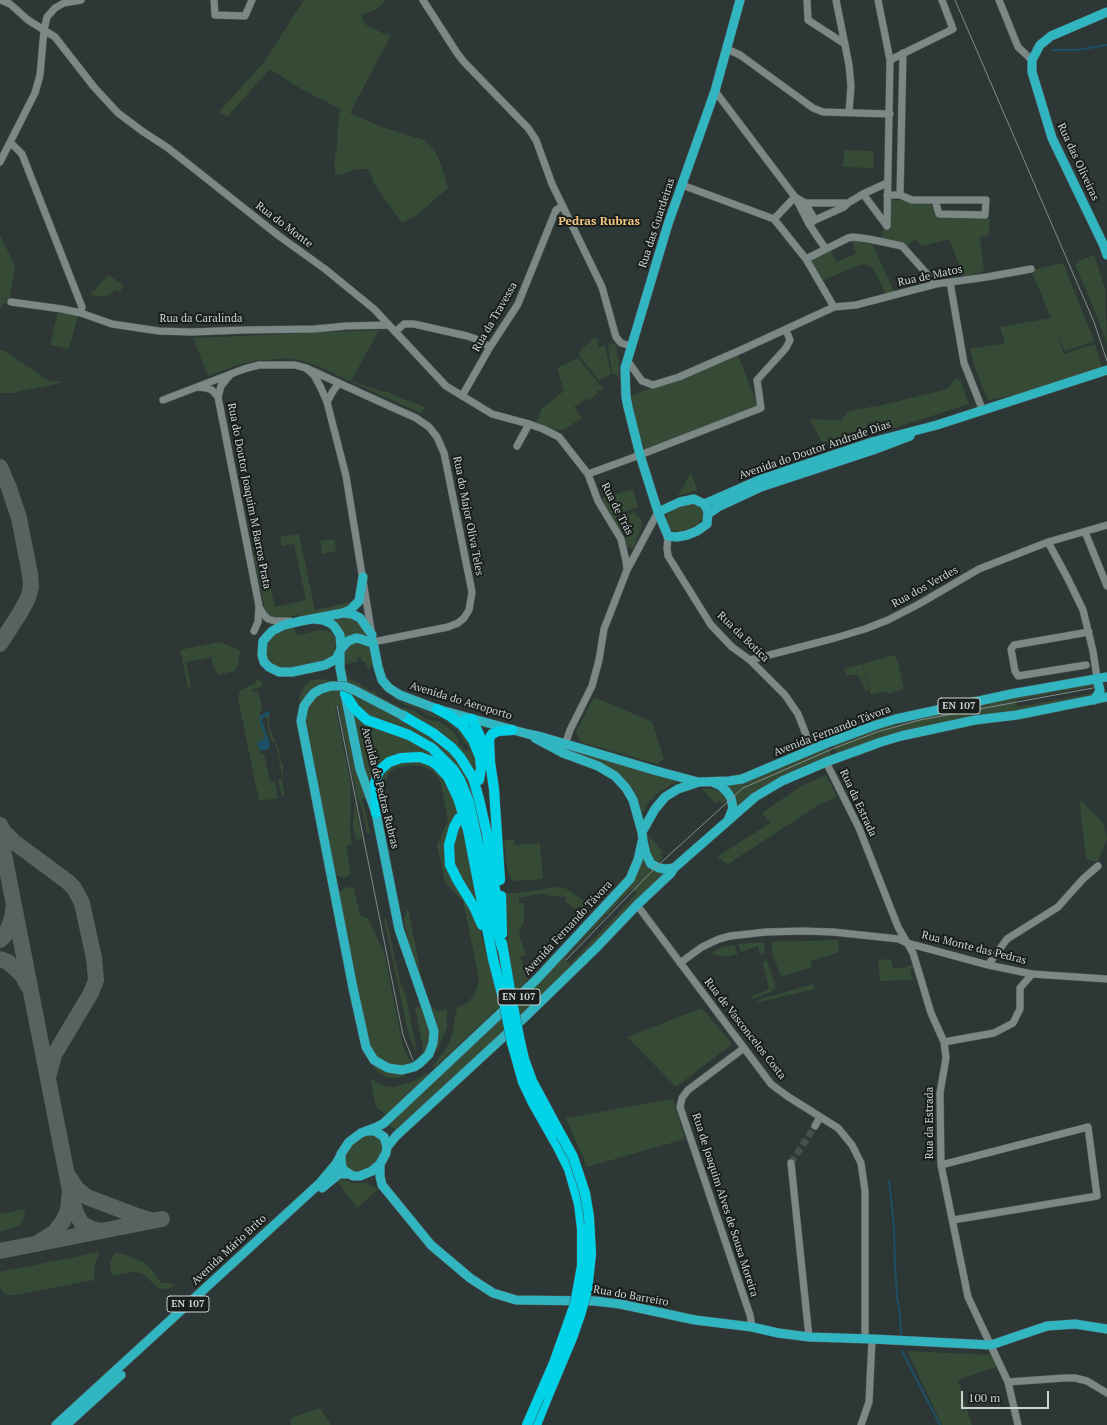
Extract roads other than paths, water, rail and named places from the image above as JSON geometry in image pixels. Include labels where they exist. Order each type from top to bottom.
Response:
[{"type":"highway","points":[[345,694],[355,709],[367,720],[409,735],[432,748],[447,762],[460,780],[468,802],[502,948]]},
{"type":"highway","points":[[437,709],[450,716],[463,726],[469,733],[477,747],[481,768],[479,780]]},
{"type":"highway","points":[[402,715],[433,733],[452,748],[460,757],[473,778],[487,834],[507,999],[523,1082],[556,1141],[569,1169],[579,1204],[582,1229],[582,1266],[575,1304],[558,1352],[527,1425]]},
{"type":"highway","points":[[463,726],[464,720],[472,719],[490,762]]},
{"type":"highway","points":[[502,948],[502,906],[494,789],[489,743],[490,736],[498,731],[512,730]]},
{"type":"highway","points":[[376,813],[375,783],[380,771],[388,762],[401,758],[420,757],[431,761],[448,777],[456,792],[468,830],[493,959]]},
{"type":"highway","points":[[459,818],[454,827],[449,845],[450,864],[458,881],[474,907],[483,928],[507,999]]},
{"type":"highway","points":[[515,1040],[524,1059],[532,1082],[573,1157],[584,1193],[589,1217],[591,1254],[588,1285],[572,1338],[536,1425]]},
{"type":"main road","name":"Rua das Guardeiras","points":[[658,512],[640,456],[626,397],[625,368],[668,224],[715,91],[740,0]]},
{"type":"main road","points":[[1032,60],[1040,45],[1051,36],[1107,12]]},
{"type":"main road","name":"Rua das Oliveiras","points":[[1032,60],[1034,80],[1048,130],[1106,249]]},
{"type":"main road","name":"Avenida do Doutor Andrade Dias","points":[[704,504],[759,480],[885,438],[937,425],[983,411],[1107,370]]},
{"type":"main road","name":"Avenida do Doutor Andrade Dias","points":[[708,514],[718,507],[761,487],[887,446],[937,425]]},
{"type":"main road","points":[[658,512],[680,502],[694,499],[704,504],[708,514],[707,524],[697,531],[677,537],[668,536]]},
{"type":"main road","name":"Rua da Botica","points":[[658,512],[668,536]]},
{"type":"main road","points":[[343,613],[352,614],[360,618],[373,639],[369,642],[356,638],[348,641],[340,650],[336,659],[325,665],[292,672],[274,670],[264,662],[262,652],[263,641],[272,631],[284,625],[343,613],[350,610],[359,601],[362,577]]},
{"type":"main road","points":[[313,618],[323,620],[334,626],[340,635],[340,650]]},
{"type":"main road","name":"Avenida do Aeroporto","points":[[373,639],[382,680],[389,688],[400,695],[437,709],[512,730],[542,736],[657,772],[699,782]]},
{"type":"main road","name":"Avenida de Pedras Rubras","points":[[340,650],[340,668],[345,694],[360,769],[376,813],[399,929],[432,1023],[434,1037],[431,1049],[425,1059],[414,1067],[402,1070],[388,1068],[374,1060],[369,1054],[364,1041],[301,721],[302,712],[309,699],[321,689],[334,685],[342,685],[351,688],[402,715]]},
{"type":"main road","name":"Avenida Fernando Távora","points":[[368,1131],[378,1128],[384,1123],[542,974],[630,879],[638,860],[642,836],[655,809],[665,797],[678,789],[699,782],[742,779],[876,725],[896,719],[1011,694],[1107,677]]},
{"type":"main road","points":[[1094,700],[1100,691],[1096,678]]},
{"type":"main road","name":"EN 107","points":[[380,1164],[388,1147],[396,1136],[525,1017],[671,873],[674,868],[729,818],[755,797],[782,781],[826,762],[881,742],[923,730],[1107,697]]},
{"type":"main road","name":"Avenida do Aeroporto","points":[[528,734],[542,743],[563,753],[598,766],[615,776],[626,788],[633,800],[642,836]]},
{"type":"main road","points":[[711,782],[721,786],[731,798],[732,808],[729,818]]},
{"type":"main road","points":[[642,836],[646,854],[651,864],[659,868],[674,868]]},
{"type":"main road","points":[[368,1131],[375,1131],[381,1135],[388,1147]]},
{"type":"main road","name":"EN 107","points":[[341,1154],[349,1142],[355,1137],[368,1131]]},
{"type":"main road","points":[[341,1154],[342,1168],[348,1174],[353,1176],[360,1176],[372,1172],[380,1164]]},
{"type":"main road","name":"Avenida Mário Brito","points":[[56,1425],[320,1183],[336,1164],[341,1154]]},
{"type":"main road","points":[[380,1164],[382,1185]]},
{"type":"main road","name":"Avenida Mário Brito","points":[[66,1425],[333,1178],[339,1174],[348,1174]]},
{"type":"main road","name":"Rua do Barreiro","points":[[360,1176],[382,1185],[431,1245],[470,1278],[493,1293],[516,1300],[595,1301],[620,1304],[695,1320],[752,1327],[778,1333],[809,1337],[992,1345]]},
{"type":"main road","points":[[992,1345],[1047,1326],[1074,1324],[1107,1329]]},
{"type":"street","name":"Rua do Monte","points":[[1,0],[10,4],[28,20],[55,37],[94,87],[118,113],[168,148],[273,231],[325,269],[374,309],[446,386],[492,414],[525,423]]},
{"type":"street","points":[[0,162],[11,143],[34,93],[40,74],[44,30],[48,17],[55,8],[64,3],[81,0]]},
{"type":"street","points":[[214,0],[215,15],[245,16],[252,0]]},
{"type":"street","points":[[423,0],[464,62],[528,128],[536,140],[549,176],[602,287],[616,337],[621,343],[631,346]]},
{"type":"street","points":[[807,0],[808,20],[845,44]]},
{"type":"street","points":[[836,0],[845,44],[851,86],[849,112]]},
{"type":"street","points":[[863,194],[887,226],[890,60],[878,0]]},
{"type":"street","points":[[890,60],[953,29],[942,0]]},
{"type":"street","points":[[999,0],[1018,47],[1032,60]]},
{"type":"street","points":[[727,49],[740,55],[813,108],[823,112],[890,114]]},
{"type":"street","points":[[900,195],[904,53]]},
{"type":"street","points":[[715,91],[795,197],[812,222]]},
{"type":"street","points":[[11,143],[22,154],[82,307],[81,313]]},
{"type":"street","points":[[887,175],[900,175]]},
{"type":"street","points":[[812,222],[844,207],[863,194],[887,183]]},
{"type":"street","points":[[682,185],[774,219],[806,259],[834,307]]},
{"type":"street","points":[[887,195],[900,195],[912,200],[935,200],[986,200],[985,215],[939,214],[935,200]]},
{"type":"street","points":[[795,197],[805,203],[848,203]]},
{"type":"street","points":[[774,219],[795,197]]},
{"type":"street","points":[[805,203],[812,222],[825,248]]},
{"type":"street","name":"Rua da Travessa","points":[[462,396],[490,347],[518,304],[556,210],[563,206]]},
{"type":"street","points":[[806,259],[825,248],[853,237],[869,239],[902,246],[936,284]]},
{"type":"street","name":"Rua de Matos","points":[[627,360],[642,381],[653,385],[679,377],[743,350],[834,307],[856,305],[936,284],[1030,269]]},
{"type":"street","points":[[950,282],[964,363],[983,411]]},
{"type":"street","name":"Rua da Caralinda","points":[[11,302],[62,309],[81,313],[112,324],[159,331],[192,332],[315,329],[388,325]]},
{"type":"street","points":[[395,332],[404,324],[414,324],[467,336],[490,347]]},
{"type":"street","points":[[588,474],[640,456],[761,408],[757,380],[786,348],[790,340],[785,330]]},
{"type":"street","points":[[163,400],[232,373],[259,365],[295,365],[306,368],[339,383],[332,391],[327,402]]},
{"type":"street","points":[[306,368],[314,375],[327,402],[346,476],[373,639]]},
{"type":"street","name":"Rua do Doutor Joaquim M Barros Prata","points":[[232,373],[221,386],[218,397],[259,606],[258,622],[254,631]]},
{"type":"street","name":"Rua do Major Oliva Teles","points":[[339,383],[416,418],[429,427],[437,437],[444,453],[472,592],[470,610],[458,623],[448,627],[373,639]]},
{"type":"street","points":[[196,387],[212,390],[218,397]]},
{"type":"street","points":[[517,446],[525,423]]},
{"type":"street","name":"Rua de Trás","points":[[525,423],[544,429],[559,437],[588,474],[598,501],[621,540],[627,570]]},
{"type":"street","points":[[563,753],[565,744],[592,686],[599,660],[604,629],[627,570],[658,512]]},
{"type":"street","name":"Rua dos Verdes","points":[[750,660],[836,638],[888,620],[979,569],[1048,542],[1107,525]]},
{"type":"street","points":[[1085,532],[1107,586]]},
{"type":"street","name":"Rua da Botica","points":[[668,536],[668,556],[711,625],[732,647],[750,660],[784,695],[798,714],[812,750]]},
{"type":"street","points":[[1048,542],[1083,610],[1089,632],[1096,678]]},
{"type":"street","name":"Rua do Doutor Joaquim M Barros Prata","points":[[259,606],[268,619],[275,621],[301,621]]},
{"type":"street","points":[[1086,665],[1018,676],[1015,671],[1011,647],[1014,645],[1089,632]]},
{"type":"street","name":"Rua da Estrada","points":[[826,762],[859,828],[886,900],[898,927],[913,953],[934,1020],[944,1042],[946,1058],[940,1093],[941,1165],[968,1297],[992,1345],[1008,1382],[1018,1425]]},
{"type":"street","points":[[988,965],[1007,939],[1058,907],[1098,866]]},
{"type":"street","name":"Rua de Vasconcelos Costa","points":[[637,905],[772,1084],[787,1096],[838,1128],[852,1145],[861,1163],[866,1205],[869,1339],[868,1402],[861,1425]]},
{"type":"street","name":"Rua Monte das Pedras","points":[[680,963],[702,947],[719,939],[730,936],[766,932],[834,932],[899,939],[907,943],[988,965],[1032,974],[1107,979]]},
{"type":"street","points":[[944,1042],[994,1033],[1013,1023],[1020,1009],[1020,988],[1032,974]]},
{"type":"street","name":"Rua de Joaquim Alves de Sousa Moreira","points":[[744,1048],[688,1090],[682,1098],[680,1107],[750,1315],[752,1327]]},
{"type":"street","points":[[815,1126],[820,1117]]},
{"type":"street","points":[[941,1165],[1088,1127],[1097,1196],[952,1220]]},
{"type":"street","points":[[791,1163],[809,1337]]},
{"type":"street","points":[[1008,1382],[1075,1378],[1088,1381],[1107,1393]]},
{"type":"water","points":[[269,711],[270,715],[263,718],[262,721],[270,744],[269,748],[261,751],[257,743],[264,739],[265,736],[260,724],[260,716]]},
{"type":"waterway","points":[[1052,50],[1077,50],[1107,45]]},
{"type":"waterway","points":[[889,1181],[894,1226],[897,1297],[901,1335]]},
{"type":"waterway","points":[[902,1351],[940,1425]]},
{"type":"tunnel","points":[[791,1163],[815,1126]]},
{"type":"tram line","points":[[955,0],[1094,322],[1107,361]]},
{"type":"tram line","points":[[566,960],[656,867],[743,788],[832,749],[877,732],[920,720],[1093,688]]},
{"type":"tram line","points":[[337,706],[403,1035],[413,1060]]},
{"type":"district","name":"Pedras Rubras","points":[[599,222]]}]
